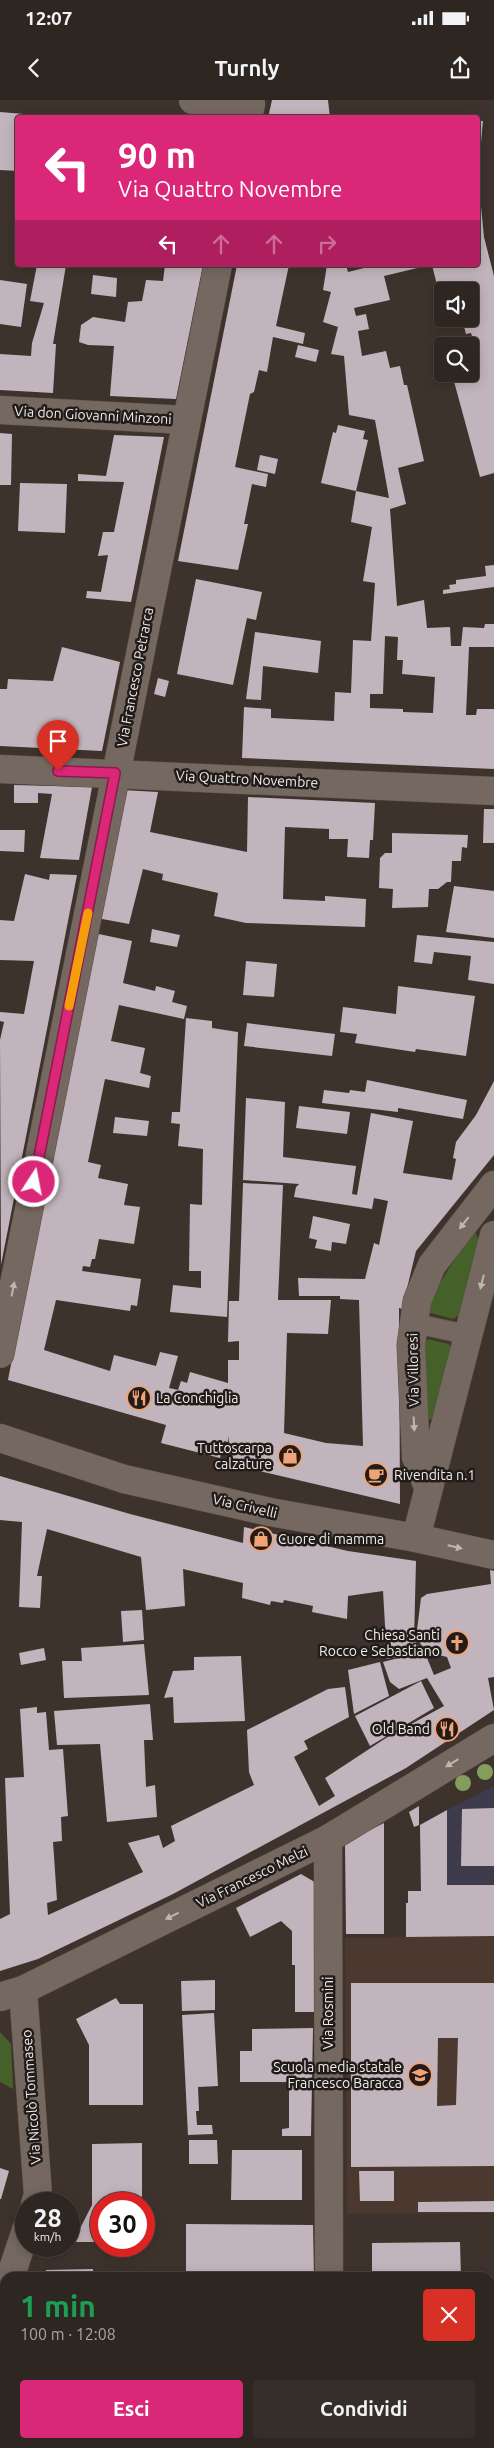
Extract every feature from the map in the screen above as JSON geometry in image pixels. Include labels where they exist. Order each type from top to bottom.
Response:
[{"type":"street","points":[[193,100],[249,111]]},
{"type":"street","name":"Via Francesco Petrarca","points":[[0,1354],[218,267]]},
{"type":"street","name":"Via don Giovanni Minzoni","points":[[0,410],[186,420]]},
{"type":"street","name":"Via Quattro Novembre","points":[[0,769],[494,790]]},
{"type":"street","name":"Via Villoresi","points":[[428,1487],[416,1457],[411,1345],[412,1323],[417,1301],[432,1265],[494,1185]]},
{"type":"street","points":[[416,1538],[494,1235]]},
{"type":"street","name":"Via Crivelli","points":[[0,1438],[124,1479],[278,1514],[416,1538],[494,1555]]},
{"type":"street","name":"Via Francesco Melzi","points":[[11,1994],[328,1839],[494,1738]]},
{"type":"street","name":"Via Rosmini","points":[[328,1839],[329,2272]]},
{"type":"street","name":"Via Nicolò Tommaseo","points":[[11,1994],[38,2192]]},
{"type":"street","points":[[12,2272],[17,2257]]},
{"type":"lane","points":[[412,1323],[469,1335]]},
{"type":"shaded area","points":[[494,1786],[494,1936],[421,1936],[420,1824]]},
{"type":"shaded area","name":"Scuola media statale Francesco Baracca","points":[[494,1936],[494,2213],[347,2214],[345,1938]]},
{"type":"green space","points":[[475,1232],[479,1240],[460,1315],[453,1319],[430,1313],[426,1307],[468,1236]]},
{"type":"green space","points":[[428,1339],[449,1344],[452,1351],[435,1417],[432,1420],[425,1417],[422,1346]]},
{"type":"green space","points":[[0,2032],[11,2044],[13,2089],[0,2082]]},
{"type":"building","points":[[272,100],[328,100],[330,115],[269,115]]},
{"type":"building","points":[[0,112],[24,114],[15,115],[15,171],[0,170]]},
{"type":"building","points":[[480,121],[483,121],[480,154]]},
{"type":"building","points":[[480,196],[484,237],[494,276],[494,473],[480,477],[454,382],[479,382],[479,337],[472,337],[471,333],[466,334],[464,327],[479,327],[479,282],[436,282],[432,267],[480,267]]},
{"type":"building","points":[[37,267],[66,267],[53,344],[56,344],[53,393],[0,390],[0,354],[31,356],[32,343],[44,303],[30,301]]},
{"type":"building","points":[[165,267],[203,267],[176,399],[110,396],[114,346],[88,345],[79,342],[81,325],[93,317],[125,322],[128,302],[142,301],[146,280],[163,281]]},
{"type":"building","points":[[237,267],[289,267],[276,326],[305,333],[303,344],[273,337],[267,372],[259,370],[254,392],[250,394],[235,467],[268,474],[266,487],[252,484],[244,524],[248,524],[238,570],[178,561]]},
{"type":"building","points":[[327,267],[347,267],[348,272],[368,267],[422,267],[384,276],[390,300],[354,308],[356,316],[366,314],[369,329],[358,331],[362,356],[386,351],[390,368],[400,366],[404,385],[407,385],[424,461],[398,468],[406,504],[390,509],[397,606],[424,600],[427,628],[450,627],[451,646],[461,646],[463,627],[484,628],[485,624],[494,624],[494,647],[469,647],[466,715],[476,715],[477,709],[494,709],[494,769],[242,758],[244,707],[271,709],[271,718],[334,721],[335,692],[351,693],[353,640],[371,641],[375,583],[363,581],[372,527],[351,522],[356,491],[389,498],[375,420],[349,415],[344,356],[331,354],[338,327],[323,322],[331,292],[323,290]],"holes":[[[385,636],[398,637],[397,660],[403,660],[402,674],[435,677],[433,713],[403,712],[403,709],[370,708],[370,694],[383,694]]]},
{"type":"building","points":[[93,275],[117,278],[116,297],[91,294]]},
{"type":"building","points":[[0,280],[27,284],[21,327],[0,324]]},
{"type":"building","points":[[298,345],[319,350],[316,362],[295,357]]},
{"type":"building","points":[[338,425],[365,431],[363,439],[368,440],[356,491],[321,483],[333,432],[336,433]]},
{"type":"building","points":[[0,433],[12,434],[11,485],[0,485]]},
{"type":"building","points":[[114,435],[164,437],[131,602],[86,598],[87,591],[101,592],[108,555],[98,556],[103,532],[114,532],[124,482],[78,481],[78,474],[106,476]]},
{"type":"building","points":[[260,455],[278,459],[275,474],[257,470]]},
{"type":"building","points":[[20,483],[67,484],[65,533],[18,531]]},
{"type":"building","points":[[494,565],[494,587],[443,594],[443,590],[450,589],[449,585],[456,584],[456,580],[486,576],[485,566]]},
{"type":"building","points":[[196,579],[262,592],[256,620],[247,618],[233,685],[177,674]]},
{"type":"building","points":[[255,632],[321,641],[318,673],[263,666],[261,700],[246,699]]},
{"type":"building","points":[[62,647],[120,662],[102,751],[0,746],[0,689],[7,689],[8,679],[53,681]]},
{"type":"building","points":[[158,678],[169,681],[165,697],[154,694]]},
{"type":"building","points":[[14,785],[92,787],[79,860],[40,858],[52,794],[38,793],[38,803],[14,803]]},
{"type":"building","points":[[122,790],[158,792],[150,832],[247,852],[248,797],[375,803],[373,840],[370,840],[369,858],[347,857],[348,839],[329,839],[329,829],[285,827],[283,899],[325,901],[325,896],[366,899],[365,927],[246,923],[214,916],[218,893],[162,880],[163,874],[143,869],[129,924],[97,918]]},
{"type":"building","points":[[484,809],[494,809],[494,843],[483,843]]},
{"type":"building","points":[[0,830],[25,830],[24,852],[0,851]]},
{"type":"building","points":[[392,833],[468,835],[467,848],[462,847],[461,861],[452,861],[451,882],[447,882],[438,889],[429,889],[428,907],[392,908],[393,889],[379,888],[380,858],[385,853],[392,853]]},
{"type":"building","points":[[25,874],[49,880],[50,874],[77,875],[1,1265],[0,1040],[4,1022],[0,1021],[0,1012],[24,1014],[34,961],[0,960],[0,920],[14,921]]},
{"type":"building","points":[[454,886],[494,891],[494,938],[446,932]]},
{"type":"building","points":[[152,929],[180,935],[177,947],[150,942]]},
{"type":"building","points":[[94,933],[132,941],[123,983],[155,991],[156,986],[175,991],[172,1002],[187,1006],[184,1019],[119,1005],[111,1041],[145,1048],[140,1073],[151,1076],[149,1088],[105,1079],[88,1162],[101,1165],[98,1178],[128,1184],[124,1205],[140,1207],[134,1244],[99,1239],[95,1259],[92,1259],[90,1267],[83,1266],[82,1271],[141,1279],[137,1306],[131,1305],[130,1311],[56,1300],[44,1350],[110,1371],[114,1355],[156,1366],[160,1352],[178,1356],[169,1388],[178,1390],[181,1381],[187,1383],[190,1372],[228,1383],[228,1360],[239,1360],[239,1341],[228,1342],[229,1301],[239,1301],[243,1183],[283,1185],[278,1300],[331,1300],[328,1334],[287,1333],[284,1433],[326,1443],[363,1446],[359,1300],[340,1299],[340,1296],[299,1296],[298,1278],[365,1279],[374,1243],[379,1245],[388,1201],[374,1198],[372,1209],[294,1197],[296,1187],[299,1184],[243,1180],[246,1098],[285,1102],[283,1157],[356,1166],[352,1194],[357,1195],[371,1113],[413,1121],[403,1173],[452,1180],[456,1159],[453,1158],[456,1142],[476,1115],[494,1081],[494,1155],[416,1251],[402,1309],[399,1308],[400,1504],[229,1464],[229,1436],[228,1442],[224,1441],[220,1458],[161,1443],[166,1425],[8,1380]]},
{"type":"building","points":[[417,935],[494,942],[494,984],[468,980],[471,956],[434,952],[432,964],[414,962]]},
{"type":"building","points":[[246,961],[277,964],[274,997],[243,995]]},
{"type":"building","points":[[398,986],[475,996],[466,1056],[416,1049],[415,1052],[355,1043],[357,1034],[340,1032],[343,1007],[396,1014]]},
{"type":"building","points":[[186,1018],[212,1021],[212,1028],[238,1032],[227,1317],[170,1312],[173,1285],[201,1288],[201,1271],[189,1271],[190,1204],[202,1205],[203,1149],[178,1146],[180,1124],[171,1123],[172,1112],[180,1112]]},
{"type":"building","points":[[247,1023],[335,1034],[332,1056],[244,1046]]},
{"type":"building","points":[[367,1080],[467,1100],[463,1119],[398,1108],[398,1112],[322,1103],[324,1090],[349,1093],[350,1090],[365,1092]]},
{"type":"building","points":[[299,1106],[350,1112],[347,1134],[296,1128]]},
{"type":"building","points":[[115,1117],[149,1121],[147,1136],[113,1133]]},
{"type":"building","points":[[313,1216],[350,1224],[346,1244],[332,1242],[331,1251],[315,1248],[317,1240],[309,1238]]},
{"type":"building","points":[[0,1476],[130,1514],[243,1543],[244,1527],[348,1551],[416,1561],[414,1640],[425,1653],[434,1675],[451,1668],[447,1657],[427,1652],[416,1638],[421,1598],[427,1594],[491,1584],[490,1570],[494,1571],[494,1677],[488,1678],[494,1710],[406,1768],[173,1894],[38,1959],[0,1971],[0,1919],[10,1914],[5,1778],[24,1777],[20,1709],[37,1707],[37,1713],[46,1712],[49,1750],[63,1749],[68,1816],[61,1817],[62,1841],[53,1842],[57,1900],[47,1903],[48,1915],[143,1872],[128,1843],[159,1835],[163,1848],[175,1841],[171,1826],[254,1785],[249,1772],[247,1730],[328,1689],[345,1687],[349,1717],[304,1741],[308,1749],[294,1757],[319,1806],[335,1796],[325,1778],[386,1738],[444,1706],[427,1678],[399,1689],[390,1682],[383,1662],[414,1654],[387,1659],[383,1591],[348,1596],[347,1619],[312,1612],[313,1606],[284,1600],[283,1603],[271,1601],[270,1605],[242,1598],[243,1583],[183,1569],[185,1606],[146,1610],[141,1557],[47,1529],[37,1576],[42,1576],[40,1608],[19,1607],[22,1522],[0,1520]]},
{"type":"building","points":[[142,1610],[144,1640],[123,1642],[121,1611]]},
{"type":"building","points":[[144,1644],[149,1695],[64,1698],[62,1661],[82,1661],[81,1648]]},
{"type":"building","points":[[44,1648],[46,1660],[21,1665],[19,1653]]},
{"type":"building","points":[[241,1656],[245,1721],[174,1723],[173,1697],[164,1698],[173,1671],[194,1670],[194,1657]]},
{"type":"building","points":[[380,1662],[389,1696],[354,1714],[348,1670]]},
{"type":"building","points":[[421,1681],[434,1708],[370,1746],[355,1716]]},
{"type":"building","points":[[150,1704],[153,1740],[144,1740],[146,1787],[155,1785],[157,1817],[107,1822],[100,1744],[57,1745],[54,1711]]},
{"type":"building","points":[[419,1806],[419,1825],[414,1827],[409,1812]]},
{"type":"building","points":[[494,1808],[494,1866],[461,1866],[462,1809]]},
{"type":"building","points":[[447,1810],[447,1885],[494,1885],[494,1936],[406,1937],[408,1891],[421,1891],[420,1825]]},
{"type":"building","points":[[384,1823],[384,1934],[346,1934],[345,1842]]},
{"type":"building","points":[[301,1874],[318,1884],[315,2012],[295,2012],[295,1965],[292,1965],[292,1931],[281,1921],[250,1937],[236,1908]]},
{"type":"building","points":[[215,1980],[215,2010],[182,2011],[181,1981]]},
{"type":"building","name":"Scuola media statale Francesco Baracca","points":[[351,1983],[494,1983],[494,2166],[351,2167]],"holes":[[[438,2038],[458,2038],[456,2105],[437,2106]]]},
{"type":"building","points":[[116,1998],[120,2004],[143,2004],[143,2105],[89,2105],[89,2045],[76,2019]]},
{"type":"building","points":[[214,2013],[218,2086],[198,2087],[199,2111],[196,2111],[197,2125],[212,2125],[213,2134],[188,2135],[182,2015]]},
{"type":"building","points":[[313,2028],[311,2136],[282,2136],[282,2129],[289,2128],[289,2082],[240,2082],[240,2051],[252,2051],[252,2029]]},
{"type":"building","points":[[189,2140],[217,2140],[218,2164],[189,2164]]},
{"type":"building","points":[[142,2143],[142,2192],[92,2192],[92,2144]]},
{"type":"building","points":[[232,2150],[302,2150],[302,2200],[231,2200]]},
{"type":"building","points":[[0,2168],[9,2171],[1,2199],[0,2199]]},
{"type":"building","points":[[359,2171],[394,2171],[394,2201],[360,2201]]},
{"type":"building","points":[[494,2201],[494,2212],[418,2212],[418,2202]]},
{"type":"building","points":[[90,2209],[90,2242],[80,2242],[80,2228]]},
{"type":"building","points":[[186,2224],[313,2225],[314,2272],[186,2272]]},
{"type":"building","points":[[460,2242],[461,2272],[372,2272],[372,2243]]},
{"type":"building","points":[[93,2269],[93,2272],[46,2272],[46,2270]]},
{"type":"slow traffic","points":[[69,1006],[88,913]]},
{"type":"place","name":"La Conchiglia","points":[[139,1398]]},
{"type":"place","name":"Tuttoscarpa calzature","points":[[290,1456]]},
{"type":"place","name":"Rivendita n.1","points":[[376,1475]]},
{"type":"place","name":"Cuore di mamma","points":[[261,1539]]},
{"type":"place","name":"Chiesa Santi Rocco e Sebastiano","points":[[457,1643]]},
{"type":"place","name":"Old Band","points":[[447,1729]]},
{"type":"place","name":"Scuola media statale Francesco Baracca","points":[[420,2075]]},
{"type":"route","points":[[34,1182],[115,773],[58,771]]}]
